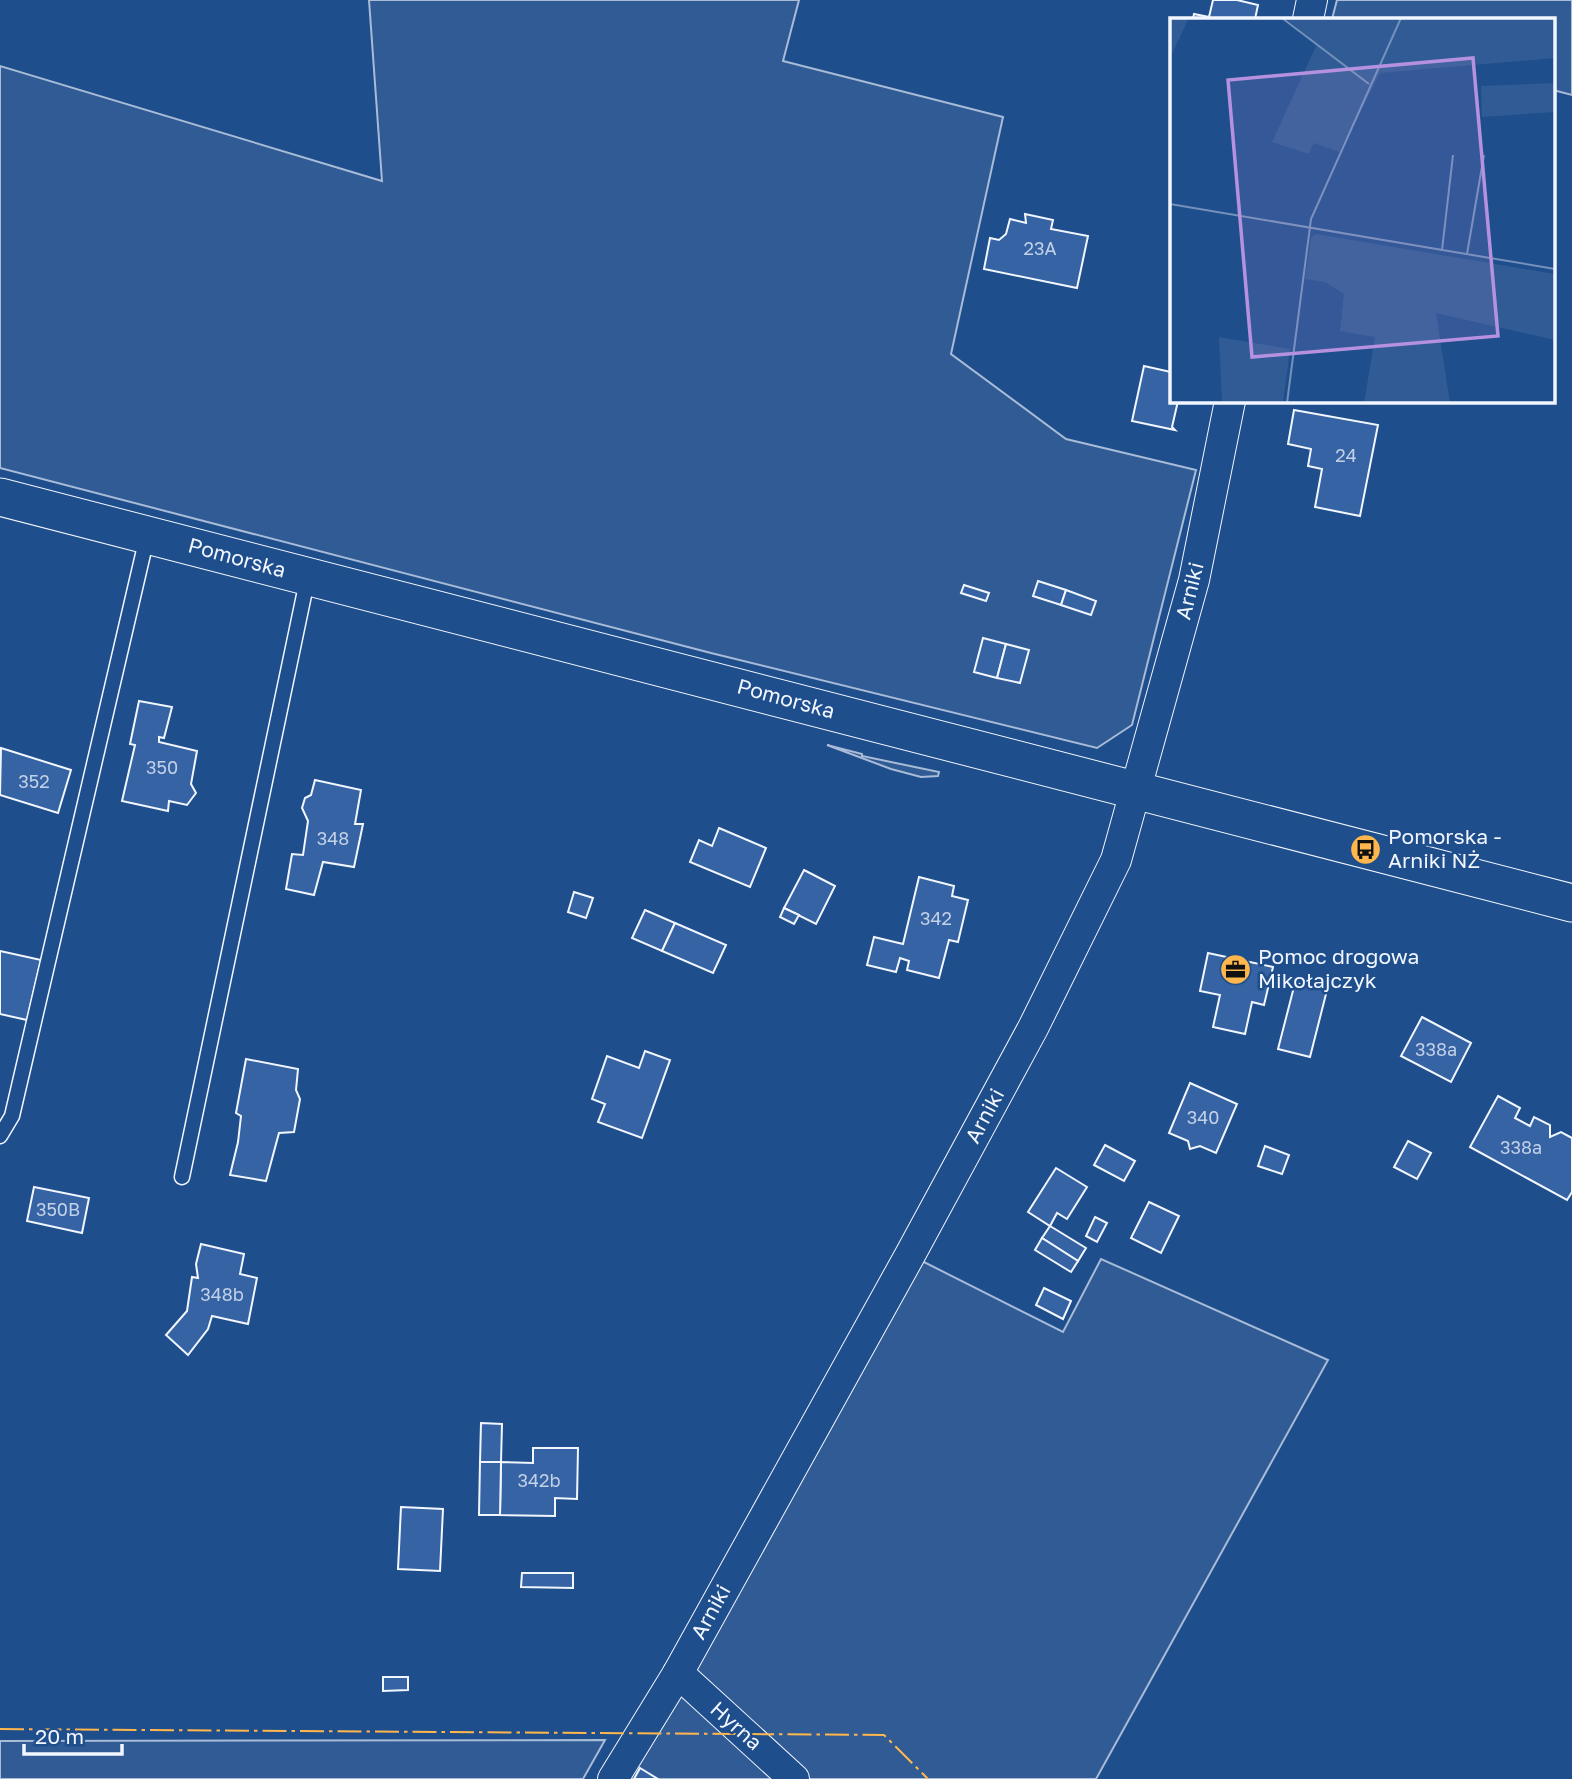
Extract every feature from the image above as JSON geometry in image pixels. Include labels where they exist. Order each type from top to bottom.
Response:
[{"type":"street","points":[[1308,18],[1312,0]]},
{"type":"street","name":"Arniki","points":[[612,1779],[678,1673],[1033,1028],[1116,860],[1194,580],[1230,402]]},
{"type":"street","name":"Pomorska","points":[[0,497],[1572,903]]},
{"type":"street","name":"Hyrna","points":[[678,1673],[794,1779]]},
{"type":"lane","points":[[0,1136],[12,1116],[147,535]]},
{"type":"lane","points":[[182,1177],[308,576]]},
{"type":"shaded area","points":[[369,0],[799,0],[783,61],[1003,117],[951,354],[1066,439],[1196,470],[1132,725],[1097,748],[711,653],[0,468],[0,66],[382,181]]},
{"type":"shaded area","points":[[1337,0],[1572,0],[1572,95],[1554,90],[1554,18],[1332,18]]},
{"type":"shaded area","points":[[827,745],[862,756],[939,772],[938,776],[921,777],[891,769]]},
{"type":"shaded area","points":[[910,1255],[1063,1332],[1101,1259],[1328,1360],[1096,1779],[613,1779]]},
{"type":"shaded area","points":[[605,1740],[583,1779],[0,1779],[0,1741]]},
{"type":"building","points":[[1213,0],[1237,0],[1258,5],[1255,18],[1193,18],[1194,14],[1209,17]]},
{"type":"building","points":[[1025,214],[1053,220],[1051,229],[1088,236],[1077,288],[984,269],[990,238],[999,240],[1006,234],[1010,219],[1026,223]]},
{"type":"building","points":[[1144,366],[1170,372],[1170,402],[1178,402],[1172,427],[1175,430],[1132,421]]},
{"type":"building","points":[[1294,410],[1378,425],[1360,516],[1315,507],[1322,469],[1308,466],[1311,449],[1288,444]]},
{"type":"building","points":[[1038,581],[1066,590],[1061,605],[1033,596]]},
{"type":"building","points":[[964,585],[989,593],[986,601],[961,593]]},
{"type":"building","points":[[1066,590],[1096,601],[1091,615],[1061,605]]},
{"type":"building","points":[[983,638],[1006,644],[997,678],[974,672]]},
{"type":"building","points":[[1006,644],[1029,650],[1020,683],[997,678]]},
{"type":"building","points":[[139,701],[172,707],[164,738],[159,737],[159,742],[197,751],[191,784],[196,793],[187,805],[169,801],[168,811],[122,801],[135,745],[130,744]]},
{"type":"building","points":[[1,748],[71,770],[58,813],[0,795]]},
{"type":"building","points":[[315,780],[361,790],[355,824],[363,824],[354,867],[323,862],[314,895],[286,889],[292,854],[303,855],[308,821],[302,808],[305,798],[311,795]]},
{"type":"building","points":[[719,828],[766,848],[750,887],[690,862],[699,840],[712,846]]},
{"type":"building","points":[[804,870],[835,886],[816,924],[784,908]]},
{"type":"building","points":[[919,877],[954,886],[952,896],[968,900],[958,942],[949,940],[939,978],[907,970],[909,961],[900,958],[896,972],[867,965],[874,937],[903,944]]},
{"type":"building","points":[[574,892],[593,898],[586,918],[568,912]]},
{"type":"building","points":[[784,908],[799,915],[794,924],[780,917]]},
{"type":"building","points":[[645,910],[675,923],[662,951],[632,938]]},
{"type":"building","points":[[675,923],[726,945],[713,973],[662,951]]},
{"type":"building","points":[[0,951],[41,960],[27,1020],[0,1014]]},
{"type":"building","points":[[1208,953],[1273,967],[1264,1005],[1252,1002],[1245,1034],[1213,1027],[1220,995],[1200,991]]},
{"type":"building","points":[[1295,983],[1327,990],[1310,1057],[1278,1049]]},
{"type":"building","points":[[1422,1017],[1471,1043],[1451,1082],[1401,1056]]},
{"type":"building","points":[[645,1051],[670,1060],[642,1138],[598,1122],[605,1104],[592,1099],[607,1056],[639,1068]]},
{"type":"building","points":[[246,1059],[298,1069],[296,1090],[300,1099],[294,1132],[279,1133],[266,1181],[230,1175],[238,1142],[241,1116],[236,1113]]},
{"type":"building","points":[[1190,1083],[1237,1104],[1216,1153],[1200,1146],[1190,1149],[1188,1141],[1169,1133]]},
{"type":"building","points":[[1498,1096],[1520,1108],[1515,1118],[1530,1126],[1534,1117],[1550,1125],[1550,1137],[1561,1132],[1572,1138],[1572,1192],[1567,1200],[1470,1147]]},
{"type":"building","points":[[1408,1141],[1431,1153],[1417,1179],[1394,1167]]},
{"type":"building","points":[[1105,1145],[1135,1161],[1124,1181],[1094,1165]]},
{"type":"building","points":[[1265,1146],[1289,1155],[1282,1174],[1258,1166]]},
{"type":"building","points":[[1056,1168],[1087,1187],[1067,1219],[1057,1213],[1050,1226],[1028,1212]]},
{"type":"building","points":[[34,1187],[89,1198],[82,1233],[27,1221]]},
{"type":"building","points":[[1149,1202],[1179,1216],[1161,1253],[1131,1238]]},
{"type":"building","points":[[1095,1217],[1107,1223],[1097,1242],[1086,1236]]},
{"type":"building","points":[[1050,1226],[1086,1248],[1078,1261],[1042,1238]]},
{"type":"building","points":[[1042,1238],[1078,1261],[1071,1272],[1035,1250]]},
{"type":"building","points":[[201,1244],[244,1254],[240,1274],[257,1278],[248,1324],[212,1316],[208,1329],[188,1355],[166,1335],[187,1311],[192,1277],[198,1278],[196,1264]]},
{"type":"building","points":[[1044,1288],[1071,1301],[1063,1319],[1036,1305]]},
{"type":"building","points":[[481,1423],[502,1424],[501,1462],[480,1462]]},
{"type":"building","points":[[533,1448],[578,1448],[577,1499],[555,1498],[555,1516],[500,1515],[501,1462],[533,1463]]},
{"type":"building","points":[[480,1462],[501,1462],[500,1515],[479,1515]]},
{"type":"building","points":[[401,1507],[443,1509],[440,1571],[398,1569]]},
{"type":"building","points":[[522,1573],[573,1573],[573,1588],[521,1587]]},
{"type":"building","points":[[383,1677],[408,1677],[408,1690],[383,1691]]},
{"type":"building","points":[[640,1768],[658,1779],[634,1779]]},
{"type":"power","points":[[0,1729],[884,1735],[928,1779]]},
{"type":"place","name":"Pomorska - Arniki NŻ","points":[[1365,849]]},
{"type":"place","name":"Pomoc drogowa Mikołajczyk","points":[[1235,969]]}]
